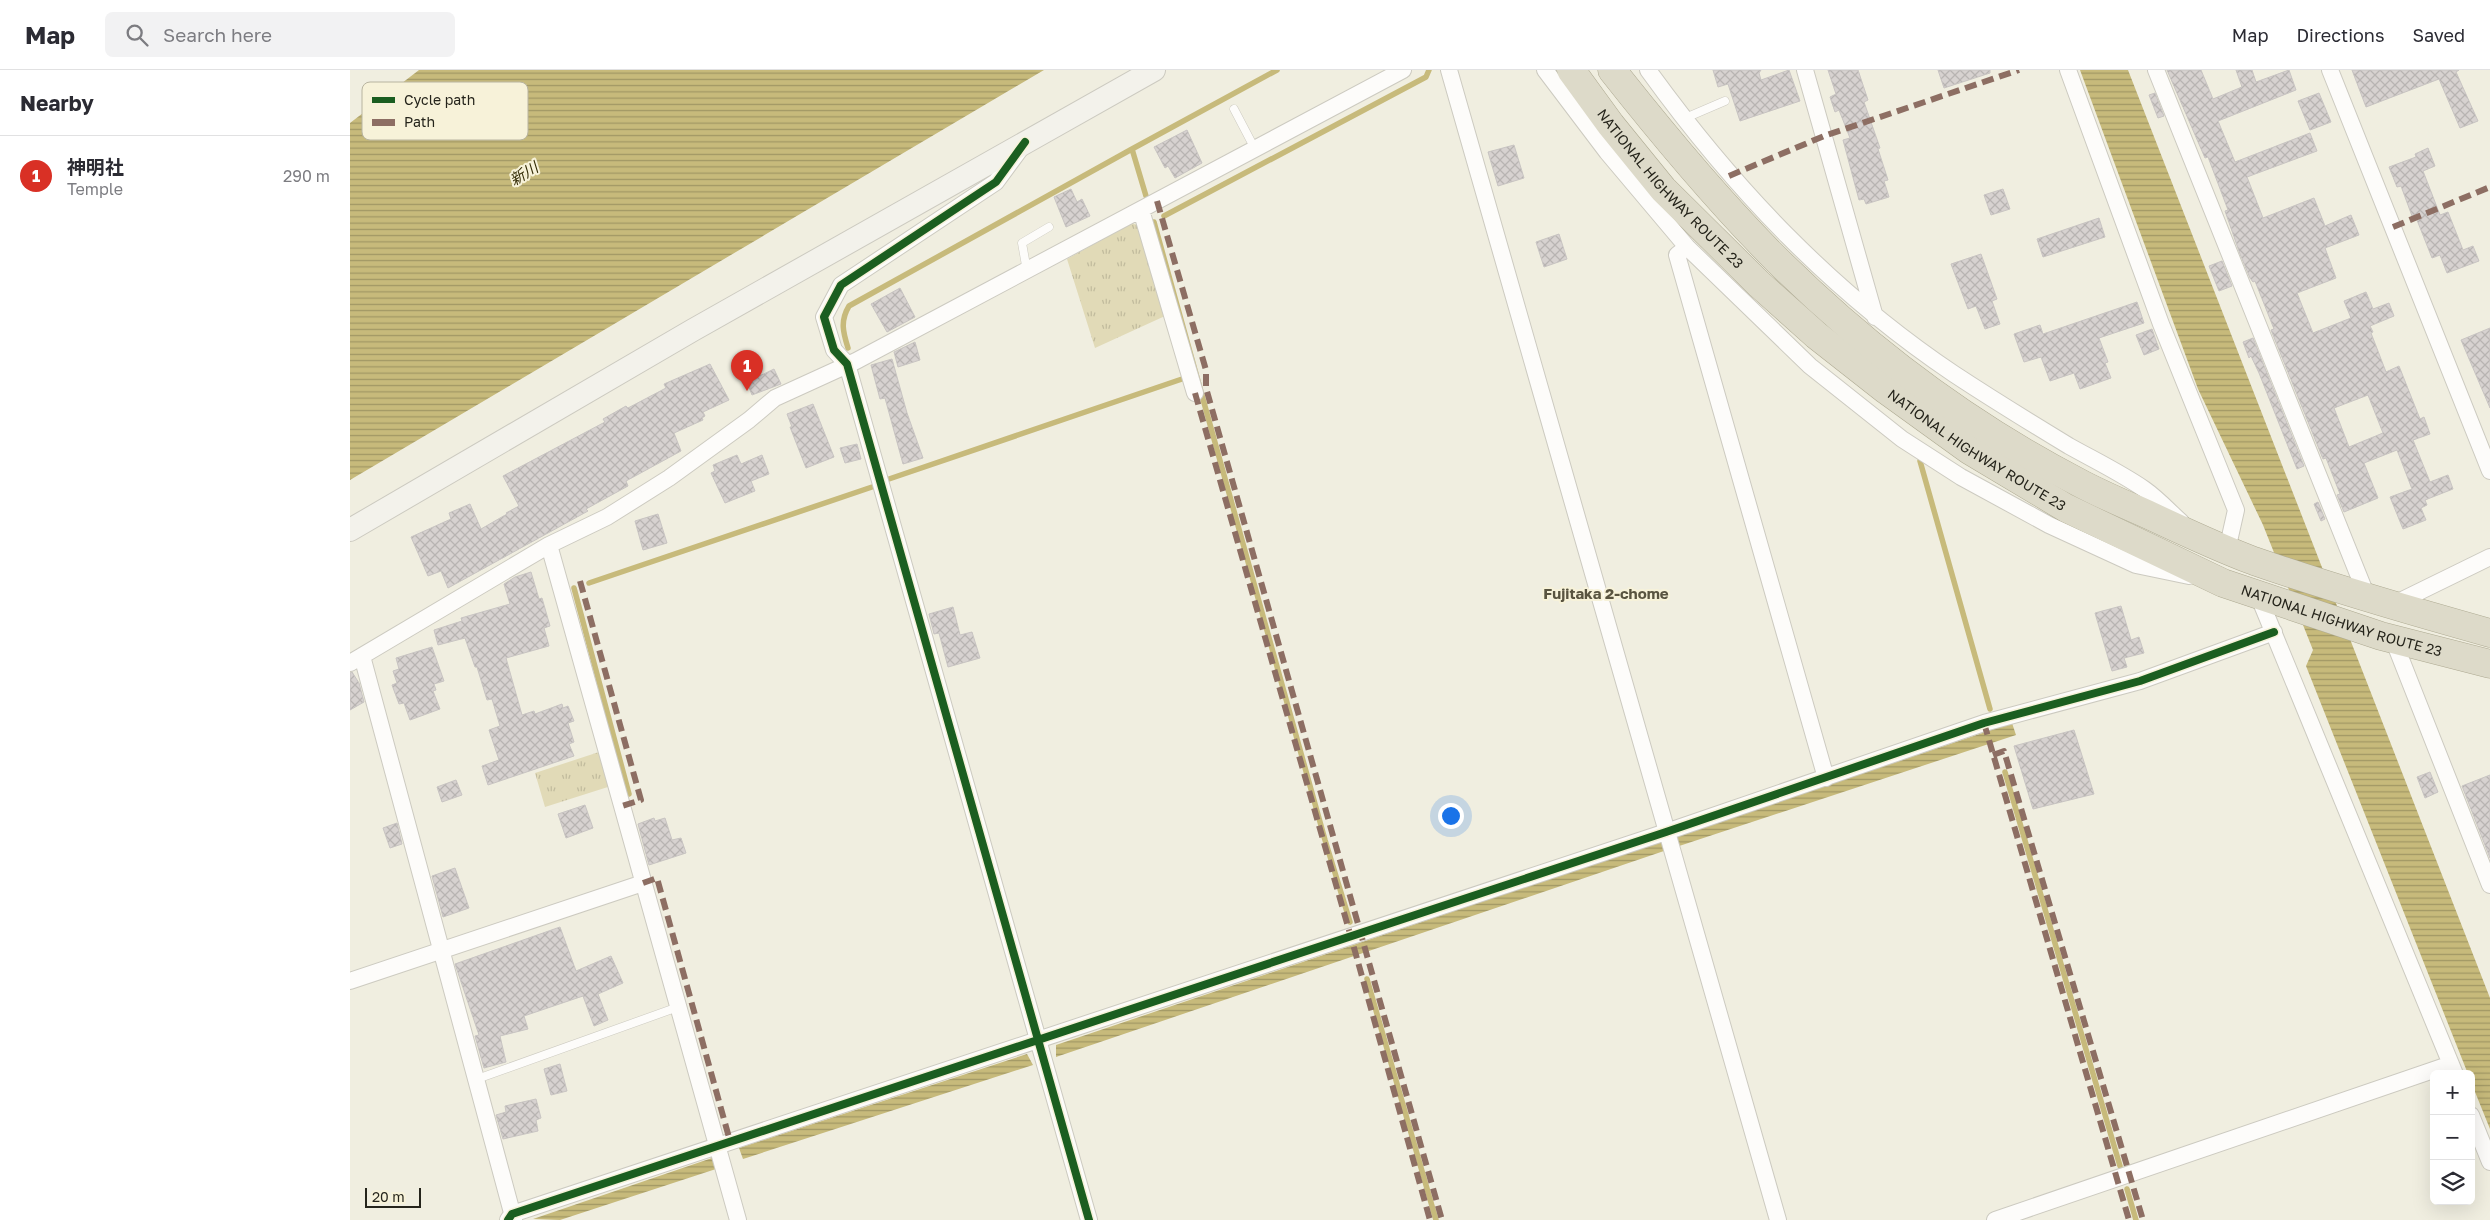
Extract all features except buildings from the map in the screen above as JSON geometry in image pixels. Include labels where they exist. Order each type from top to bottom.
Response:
[{"type":"highway","name":"NATIONAL HIGHWAY ROUTE 23","points":[[1571,70],[1611,125],[1664,189],[1752,278],[1802,322],[1886,390],[1969,450],[2066,508],[2222,583],[2387,637],[2490,664]]},
{"type":"highway","name":"NATIONAL HIGHWAY ROUTE 23","points":[[1612,70],[1708,188],[1779,262],[1832,311],[1900,367],[1982,426],[2078,482],[2227,550],[2379,602],[2490,633]]},
{"type":"highway","points":[[2440,650],[2490,672]]},
{"type":"street","points":[[350,530],[693,330],[1154,70]]},
{"type":"street","points":[[1403,70],[1027,270],[847,364],[775,398],[750,420],[669,478],[607,517],[550,545],[356,659],[443,951],[512,1218],[716,1145],[1668,840],[1826,778],[1984,723],[2140,682],[2274,632]]},
{"type":"street","points":[[1449,70],[1778,1220]]},
{"type":"street","points":[[1544,70],[1607,152],[1687,247],[1810,366],[1902,439],[1961,477],[2049,526],[2136,566],[2222,583]]},
{"type":"street","points":[[1648,70],[1684,119],[1730,176],[1794,244],[1875,317],[1954,374],[2068,445],[2145,490],[2198,538]]},
{"type":"street","points":[[1805,70],[1875,317]]},
{"type":"street","points":[[2068,70],[2161,324],[2236,510],[2227,550]]},
{"type":"street","points":[[2156,70],[2379,602],[2490,557]]},
{"type":"street","points":[[2330,70],[2490,471]]},
{"type":"street","points":[[1024,142],[996,182],[841,285],[824,317],[834,350],[847,364],[1089,1220]]},
{"type":"street","points":[[1141,210],[1195,393]]},
{"type":"street","points":[[1687,247],[1677,255],[1826,778]]},
{"type":"street","points":[[550,545],[738,1220]]},
{"type":"street","points":[[1994,1220],[2453,1069],[2258,595]]},
{"type":"street","points":[[2387,637],[2490,885]]},
{"type":"street","points":[[350,981],[643,884]]},
{"type":"street","points":[[2475,1125],[2490,1162]]},
{"type":"lane","points":[[1684,119],[1725,101]]},
{"type":"lane","points":[[1234,109],[1254,149]]},
{"type":"lane","points":[[1027,270],[1022,243],[1049,227]]},
{"type":"lane","points":[[476,1079],[678,1007]]},
{"type":"green space","points":[[1132,223],[1139,226],[1165,316],[1095,348],[1067,259]]},
{"type":"green space","points":[[602,751],[611,786],[545,807],[535,773]]},
{"type":"water","name":"新川","points":[[419,70],[1044,70],[350,480],[350,123],[362,114],[362,140],[528,140],[528,82],[403,82]]},
{"type":"water","points":[[2080,70],[2128,70],[2490,998],[2490,1129],[2475,1092],[2475,1070],[2466,1070],[2306,666],[2313,650],[2263,525],[2198,389]]},
{"type":"water","points":[[2012,723],[2016,735],[1661,852],[1056,1057],[1056,1045]]},
{"type":"water","points":[[1027,1054],[1033,1065],[743,1159],[739,1148]]},
{"type":"water","points":[[712,1158],[716,1169],[560,1220],[533,1219]]},
{"type":"waterway","points":[[1146,196],[1132,149],[1277,70]]},
{"type":"waterway","points":[[1164,216],[1426,77],[1429,70]]},
{"type":"waterway","points":[[848,348],[843,322],[849,306],[1132,149]]},
{"type":"waterway","points":[[1154,222],[1325,840],[1350,922]]},
{"type":"waterway","points":[[889,479],[1182,379]]},
{"type":"waterway","points":[[1920,461],[1990,709]]},
{"type":"waterway","points":[[589,583],[872,487]]},
{"type":"waterway","points":[[574,588],[629,794]]},
{"type":"waterway","points":[[2005,772],[2120,1166]]},
{"type":"waterway","points":[[1367,979],[1436,1220]]},
{"type":"waterway","points":[[2127,1189],[2136,1220]]},
{"type":"marked path","points":[[1729,176],[1824,136],[2019,70]]},
{"type":"marked path","points":[[2393,227],[2490,187]]},
{"type":"marked path","points":[[1157,201],[1206,370],[1206,388],[1442,1220]]},
{"type":"marked path","points":[[1195,393],[1430,1220]]},
{"type":"marked path","points":[[580,581],[641,800],[622,806]]},
{"type":"marked path","points":[[1984,723],[2129,1220]]},
{"type":"marked path","points":[[1993,755],[2004,751],[2143,1220]]},
{"type":"marked path","points":[[643,883],[657,878],[730,1141]]},
{"type":"cycle path","points":[[1025,142],[996,182],[841,285],[824,317],[834,350],[847,364],[1089,1220]]},
{"type":"cycle path","points":[[508,1220],[512,1214],[1666,832],[1984,723],[2140,681],[2274,632]]},
{"type":"place","name":"神明社","points":[[747,391]]},
{"type":"district","name":"Fujitaka 2-chome","points":[[1606,594]]}]
